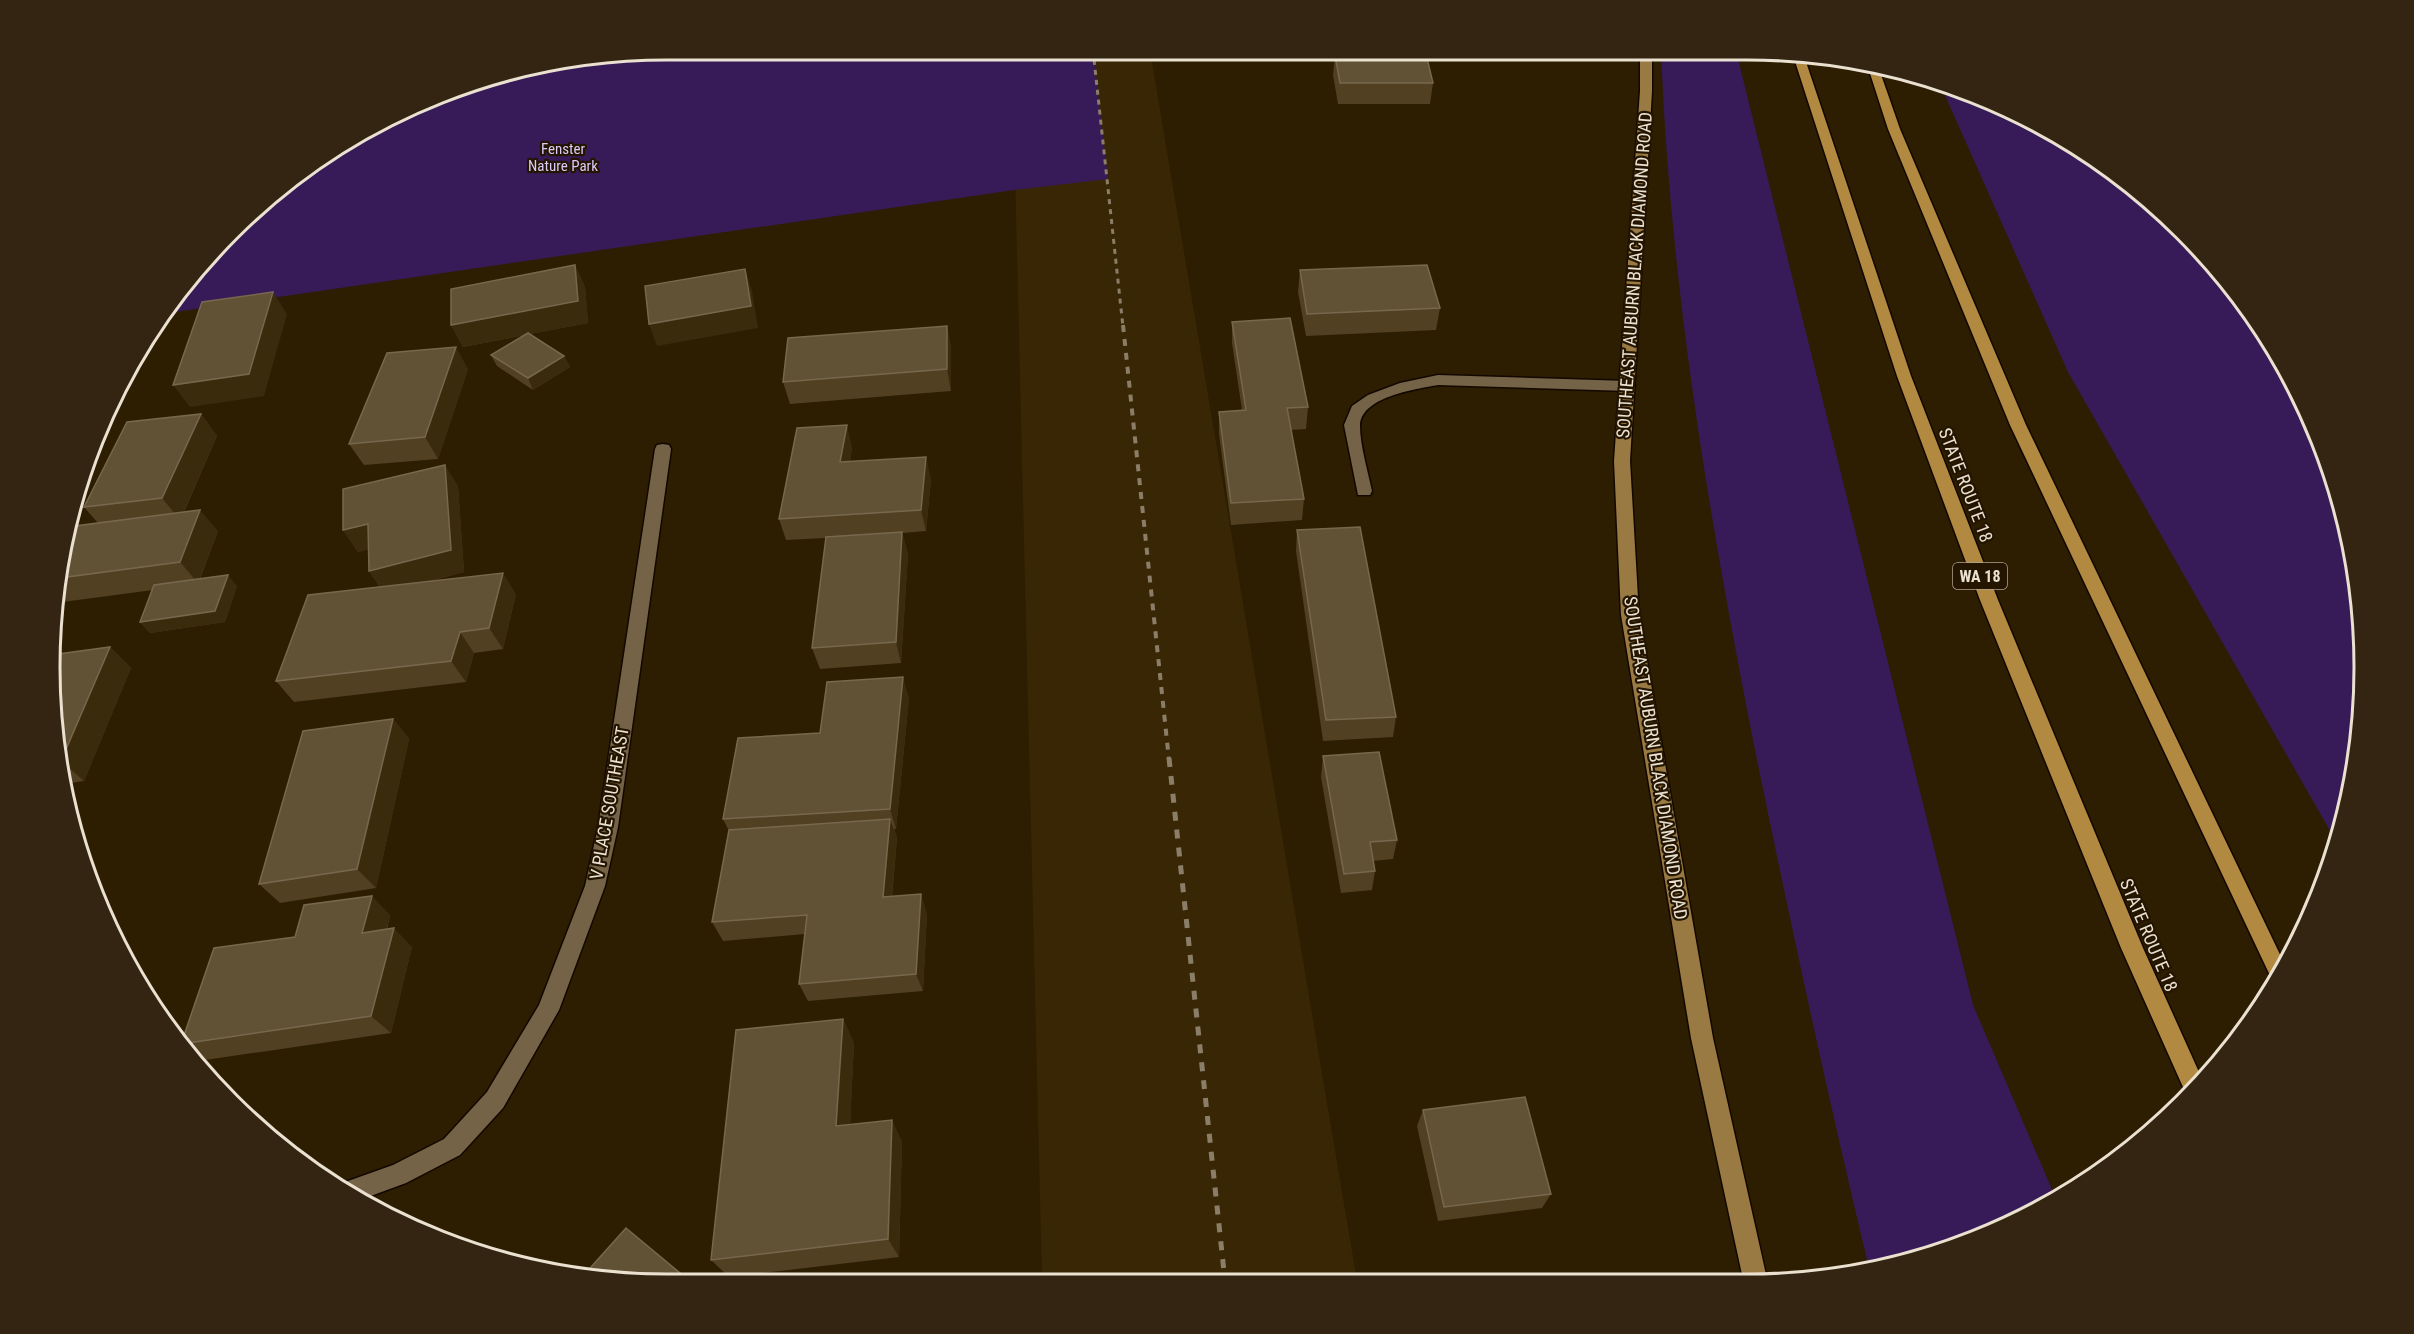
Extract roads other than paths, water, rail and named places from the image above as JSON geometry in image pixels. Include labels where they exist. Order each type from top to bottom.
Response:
[{"type":"highway","name":"STATE ROUTE 18","points":[[1800,62],[1904,376],[1985,589],[2132,948],[2191,1080]]},
{"type":"highway","points":[[1875,74],[1894,129],[2018,425],[2275,967]]},
{"type":"main road","name":"SOUTHEAST AUBURN BLACK DIAMOND ROAD","points":[[1646,60],[1623,461],[1630,615],[1702,1038],[1754,1274]]},
{"type":"street","points":[[1364,491],[1352,425],[1357,410],[1373,398],[1406,386],[1438,380],[1628,386]]},
{"type":"street","name":"V PLACE SOUTHEAST","points":[[357,1189],[398,1175],[452,1148],[495,1100],[548,1010],[595,886],[608,827],[663,450]]},
{"type":"railway","points":[[1094,60],[1123,327]]},
{"type":"railway","points":[[1123,325],[1169,760]]},
{"type":"railway","points":[[1169,758],[1224,1274]]},
{"type":"park label","name":"Fenster Nature Park","points":[[563,158]]}]
